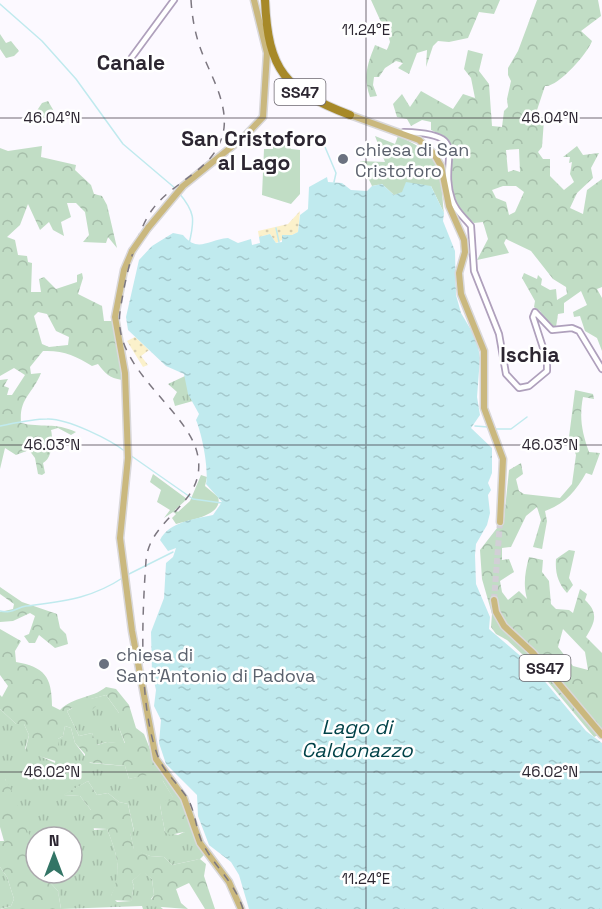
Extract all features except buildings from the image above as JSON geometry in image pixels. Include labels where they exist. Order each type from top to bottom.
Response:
[{"type":"highway","name":"SS47","points":[[265,0],[268,40],[280,70],[305,95],[350,115]]},
{"type":"main road","points":[[241,909],[229,882],[200,843],[184,798],[156,759],[124,577],[120,530],[128,454],[125,374],[115,317],[124,270],[132,251],[148,228],[179,190],[261,120],[264,110],[265,46],[254,0]]},
{"type":"main road","name":"SS47","points":[[350,115],[421,138],[438,159],[449,206],[464,240],[465,252],[459,273],[461,294],[483,344],[484,408],[504,468],[500,522]]},
{"type":"main road","name":"SS47","points":[[494,600],[496,612],[504,626],[532,653],[602,735]]},
{"type":"street","points":[[132,57],[174,0]]},
{"type":"street","points":[[421,138],[429,133]]},
{"type":"street","points":[[411,136],[429,133],[441,137],[447,144],[450,153],[450,194],[460,216],[471,226],[474,271],[499,334],[507,377],[519,388],[526,388],[546,372],[548,365],[534,313],[538,312],[552,330],[574,328],[583,335],[602,369]]},
{"type":"green space","points":[[371,0],[500,0],[494,14],[479,12],[468,38],[449,42],[438,41],[433,46],[426,67],[427,50],[417,53],[409,74],[398,68],[403,63],[396,61],[385,68],[379,77],[374,77],[373,85],[377,96],[370,97],[366,77],[372,52],[375,45],[387,50],[390,42],[385,23],[381,22]]},
{"type":"green space","points":[[537,0],[598,0],[601,16],[581,31],[592,41],[579,61],[564,76],[557,82],[545,86],[536,113],[544,120],[542,147],[538,152],[543,159],[550,159],[550,176],[564,190],[574,182],[570,174],[572,162],[569,163],[570,157],[563,157],[577,146],[583,155],[599,153],[591,168],[593,178],[577,193],[570,208],[583,214],[587,190],[602,179],[602,287],[597,289],[602,298],[602,351],[597,338],[585,331],[580,316],[574,317],[573,312],[587,305],[581,291],[564,303],[564,313],[558,314],[556,327],[549,325],[540,311],[534,307],[535,301],[522,278],[524,273],[537,279],[538,275],[542,279],[541,285],[550,290],[556,289],[557,300],[567,294],[566,287],[553,279],[531,251],[506,239],[504,243],[509,253],[477,260],[488,239],[483,222],[474,223],[465,215],[455,198],[451,144],[444,136],[431,130],[431,122],[422,120],[411,126],[407,119],[397,117],[393,104],[402,94],[410,107],[421,91],[453,109],[463,94],[475,98],[471,78],[464,69],[468,50],[483,54],[479,71],[489,84],[492,126],[502,127],[504,111],[508,107],[507,99],[511,81],[508,68],[518,51]],"holes":[[[519,149],[520,172],[514,170],[508,172],[506,150]],[[503,186],[516,186],[524,192],[515,212],[509,215],[506,202],[496,198],[492,190]]]},
{"type":"green space","points":[[0,34],[6,43],[11,41],[19,51],[14,56],[6,58],[0,49]]},
{"type":"green space","points":[[48,101],[55,113],[47,118],[38,119],[34,115],[42,103]]},
{"type":"green space","points":[[375,136],[395,144],[398,136],[424,150],[431,157],[440,174],[444,213],[431,186],[394,195],[382,184],[372,186],[360,161],[385,162]]},
{"type":"green space","points":[[273,142],[291,142],[291,149],[300,150],[300,194],[291,204],[262,195],[264,149],[273,149]]},
{"type":"green space","points":[[42,146],[41,157],[76,165],[75,170],[91,185],[94,194],[102,196],[107,205],[117,248],[108,237],[106,243],[83,242],[89,235],[85,212],[76,203],[67,203],[71,217],[61,222],[64,236],[53,230],[49,222],[40,230],[28,204],[20,225],[7,237],[15,240],[18,255],[27,256],[28,262],[32,263],[31,292],[41,292],[39,279],[44,277],[56,289],[77,282],[77,275],[82,273],[83,278],[78,294],[102,306],[104,321],[112,321],[124,372],[122,380],[114,378],[98,364],[92,366],[69,354],[50,351],[43,351],[30,367],[31,374],[41,373],[24,402],[21,423],[55,426],[76,432],[71,435],[58,428],[51,430],[52,448],[49,457],[43,463],[45,473],[42,475],[38,474],[35,458],[29,450],[16,455],[5,448],[0,469],[0,380],[8,379],[4,386],[9,388],[7,395],[12,395],[25,375],[14,368],[0,376],[0,148],[8,151]],"holes":[[[38,312],[47,314],[56,331],[69,337],[68,345],[49,347],[42,344],[34,316]]]},
{"type":"green space","points":[[185,376],[193,401],[175,406],[173,399],[177,392],[168,384]]},
{"type":"green space","points":[[575,390],[593,394],[594,399],[583,397],[581,412],[589,452],[600,453],[592,475],[586,473],[569,496],[558,505],[545,511],[547,521],[542,549],[533,547],[541,520],[537,507],[526,516],[511,547],[502,548],[502,560],[509,559],[514,572],[500,581],[502,592],[508,600],[519,591],[527,599],[525,578],[529,557],[543,560],[542,572],[549,581],[551,604],[556,609],[569,610],[573,613],[580,589],[587,594],[585,600],[594,613],[594,618],[586,637],[602,653],[602,733],[594,737],[534,665],[507,640],[496,634],[491,627],[492,614],[482,579],[480,550],[504,519],[509,470],[521,463],[523,474],[516,479],[519,491],[524,494],[560,498],[572,484],[576,455],[569,437]],"holes":[[[563,629],[585,652],[588,670],[573,666],[558,647]]]},
{"type":"green space","points":[[153,474],[187,499],[175,510],[178,512],[190,501],[201,475],[207,477],[205,486],[218,497],[216,508],[204,516],[176,524],[172,518],[176,514],[173,512],[164,518],[170,510],[157,502],[161,490],[150,482]]},
{"type":"green space","points":[[569,550],[575,551],[569,578],[573,585],[567,593],[558,577],[556,559]]},
{"type":"green space","points":[[0,587],[22,602],[57,614],[60,628],[66,634],[68,644],[55,648],[39,635],[35,643],[29,643],[24,636],[29,634],[35,616],[30,613],[13,621],[0,622],[0,612],[13,609],[14,604],[0,594]]},
{"type":"green space","points":[[0,629],[21,641],[15,651],[16,662],[40,670],[48,680],[52,706],[60,710],[71,702],[106,687],[116,689],[129,705],[136,728],[144,734],[156,764],[184,802],[196,837],[195,842],[184,832],[170,835],[165,832],[160,805],[163,800],[169,801],[173,798],[163,781],[157,780],[152,774],[129,779],[125,766],[85,762],[85,754],[75,743],[71,728],[65,726],[63,736],[58,739],[59,762],[35,755],[30,759],[24,756],[29,735],[24,724],[16,724],[0,709],[0,695],[2,697],[8,686],[0,675]],"holes":[[[106,695],[119,713],[119,728],[125,743],[107,742],[97,745],[92,733],[79,736],[67,711],[72,708],[83,718],[97,705],[91,699]]]},
{"type":"green space","points":[[106,695],[119,713],[119,728],[125,744],[107,742],[96,745],[92,733],[79,736],[67,711],[90,699]]},
{"type":"green space","points":[[0,709],[16,724],[24,724],[29,735],[25,749],[55,763],[58,739],[63,736],[65,726],[71,728],[75,743],[90,763],[125,766],[129,779],[152,773],[163,781],[174,799],[160,805],[165,832],[178,835],[184,832],[196,837],[205,854],[200,859],[172,865],[164,857],[150,856],[134,850],[130,832],[134,831],[128,804],[119,802],[108,793],[97,795],[88,781],[64,795],[80,796],[91,810],[94,830],[107,829],[116,854],[118,870],[111,896],[117,902],[131,901],[134,886],[132,881],[143,871],[152,879],[154,895],[151,899],[163,909],[143,909],[142,906],[61,909],[58,891],[52,885],[84,885],[84,825],[24,826],[5,779],[0,779]]},
{"type":"green space","points":[[0,779],[5,779],[14,795],[25,825],[24,885],[52,885],[58,891],[61,909],[1,909],[11,906],[14,899],[7,877],[0,867],[0,841],[4,841],[0,827]]},
{"type":"green space","points":[[88,781],[97,795],[108,793],[119,802],[128,804],[134,832],[130,832],[134,849],[150,856],[164,857],[172,865],[200,859],[206,864],[204,876],[215,909],[205,909],[189,883],[176,889],[181,903],[188,909],[148,906],[154,895],[152,879],[143,872],[132,881],[134,886],[131,901],[109,900],[116,881],[117,864],[107,829],[91,828],[84,815],[91,810],[80,796],[63,795]]},
{"type":"green space","points":[[0,867],[7,877],[14,899],[11,906],[0,909]]},
{"type":"sand","points":[[300,211],[298,232],[276,243],[270,234],[259,237],[258,231],[288,224]]},
{"type":"sand","points":[[135,337],[149,350],[141,356],[148,365],[143,367],[127,341]]},
{"type":"water","name":"Lago di Caldonazzo","points":[[327,177],[328,182],[342,183],[351,190],[367,191],[372,186],[382,184],[394,195],[402,192],[406,182],[431,186],[444,213],[443,221],[455,251],[456,295],[461,313],[477,340],[480,358],[477,397],[480,415],[471,428],[492,448],[492,473],[488,483],[491,490],[488,495],[490,513],[487,525],[476,544],[476,584],[490,617],[489,629],[532,666],[586,731],[602,743],[602,909],[249,909],[239,875],[231,862],[209,845],[198,816],[197,795],[166,764],[159,743],[161,720],[154,706],[156,690],[152,673],[151,632],[164,598],[166,563],[173,557],[176,548],[168,551],[160,540],[169,529],[176,525],[213,515],[222,502],[206,484],[207,470],[201,434],[196,420],[199,414],[188,394],[184,374],[166,366],[128,330],[126,317],[139,260],[152,246],[173,233],[183,235],[198,244],[228,238],[238,243],[251,239],[252,245],[260,243],[259,237],[270,234],[276,243],[282,242],[282,235],[292,235],[298,232],[300,215],[308,209],[309,187]]},
{"type":"waterway","points":[[0,4],[42,41],[76,79],[123,144],[176,189]]},
{"type":"waterway","points":[[325,147],[336,173],[334,182]]},
{"type":"waterway","points":[[179,193],[188,205],[192,216],[189,244]]},
{"type":"waterway","points":[[276,228],[279,242]]},
{"type":"waterway","points":[[495,429],[511,429],[527,417]]},
{"type":"waterway","points":[[0,426],[47,419],[66,422],[126,452]]},
{"type":"waterway","points":[[475,426],[488,427]]},
{"type":"waterway","points":[[130,455],[193,499],[222,503]]},
{"type":"waterway","points":[[127,575],[173,552]]},
{"type":"waterway","points":[[0,611],[89,595],[124,577]]},
{"type":"tunnel","points":[[494,600],[500,522]]},
{"type":"railway","points":[[191,0],[199,44],[223,108],[224,128],[213,154],[194,173],[161,199],[146,220],[135,245],[124,287],[120,312],[121,333],[128,353],[139,371],[182,423],[192,440],[198,457],[198,473],[194,487],[157,533],[149,546],[146,561],[143,662],[152,738],[162,765],[189,801],[201,840],[234,890],[243,909]]},
{"type":"place","name":"chiesa di San Cristoforo","points":[[343,159]]},
{"type":"place","name":"chiesa di Sant'Antonio di Padova","points":[[104,664]]},
{"type":"district","name":"Canale","points":[[131,62]]},
{"type":"district","name":"San Cristoforo al Lago","points":[[254,150]]},
{"type":"district","name":"Ischia","points":[[530,354]]}]
